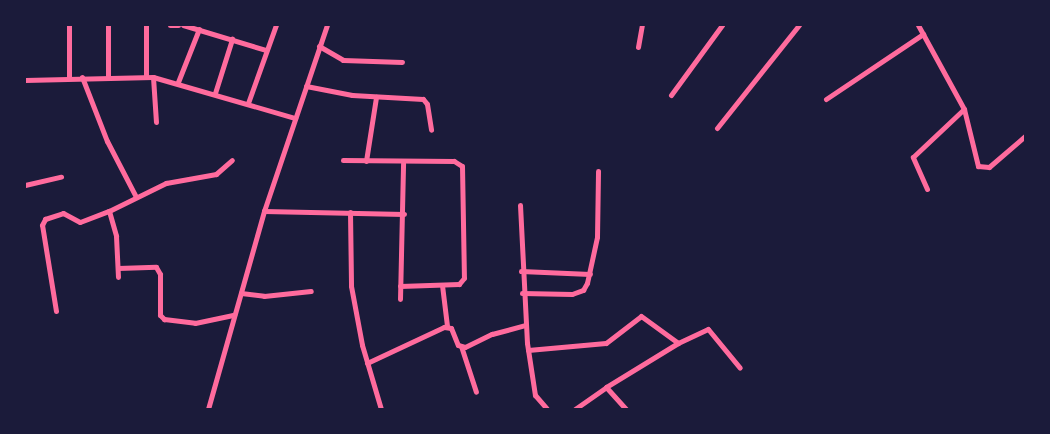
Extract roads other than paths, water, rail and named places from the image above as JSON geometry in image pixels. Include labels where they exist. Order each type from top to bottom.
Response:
[{"type":"street","points":[[69,25],[69,78]]},
{"type":"street","points":[[108,25],[108,76]]},
{"type":"street","points":[[146,25],[146,76]]},
{"type":"street","points":[[170,25],[176,25]]},
{"type":"street","points":[[183,25],[266,50]]},
{"type":"street","points":[[248,103],[276,25]]},
{"type":"street","points":[[208,409],[264,211],[327,25]]},
{"type":"street","points":[[638,48],[642,25]]},
{"type":"street","points":[[671,95],[722,25]]},
{"type":"street","points":[[717,128],[799,25]]},
{"type":"street","points":[[918,25],[964,109],[980,168],[993,164],[1025,136]]},
{"type":"street","points":[[178,82],[199,29]]},
{"type":"street","points":[[826,98],[923,34]]},
{"type":"street","points":[[215,93],[232,39]]},
{"type":"street","points":[[320,46],[343,60],[402,62]]},
{"type":"street","points":[[25,80],[146,76],[178,82],[295,118]]},
{"type":"street","points":[[153,77],[156,122]]},
{"type":"street","points":[[82,78],[107,141],[136,198]]},
{"type":"street","points":[[306,86],[376,97],[423,99],[428,104],[431,130]]},
{"type":"street","points":[[366,161],[376,97]]},
{"type":"street","points":[[927,189],[913,157],[964,109]]},
{"type":"street","points":[[56,311],[43,222],[63,213],[80,222],[110,211],[166,182],[216,174],[232,160]]},
{"type":"street","points":[[343,160],[403,163],[454,161],[463,170],[464,278],[459,284],[400,286]]},
{"type":"street","points":[[400,300],[404,214],[403,163]]},
{"type":"street","points":[[522,294],[578,292],[583,290],[590,274],[597,238],[598,171]]},
{"type":"street","points":[[25,185],[60,177]]},
{"type":"street","points":[[520,205],[522,294],[528,350],[535,395],[547,409]]},
{"type":"street","points":[[110,211],[118,277]]},
{"type":"street","points":[[264,211],[404,214]]},
{"type":"street","points":[[350,212],[350,286],[367,362],[381,409]]},
{"type":"street","points":[[118,268],[156,267],[160,274],[160,315],[164,319],[195,322],[234,315]]},
{"type":"street","points":[[521,271],[590,274]]},
{"type":"street","points":[[442,285],[447,326],[461,346],[476,392]]},
{"type":"street","points":[[241,293],[264,296],[312,291]]},
{"type":"street","points":[[528,350],[606,343],[641,316],[678,343]]},
{"type":"street","points":[[367,362],[447,326]]},
{"type":"street","points":[[461,346],[525,326]]},
{"type":"street","points":[[575,409],[606,387],[678,343],[708,329],[740,368]]},
{"type":"street","points":[[606,387],[626,409]]}]
